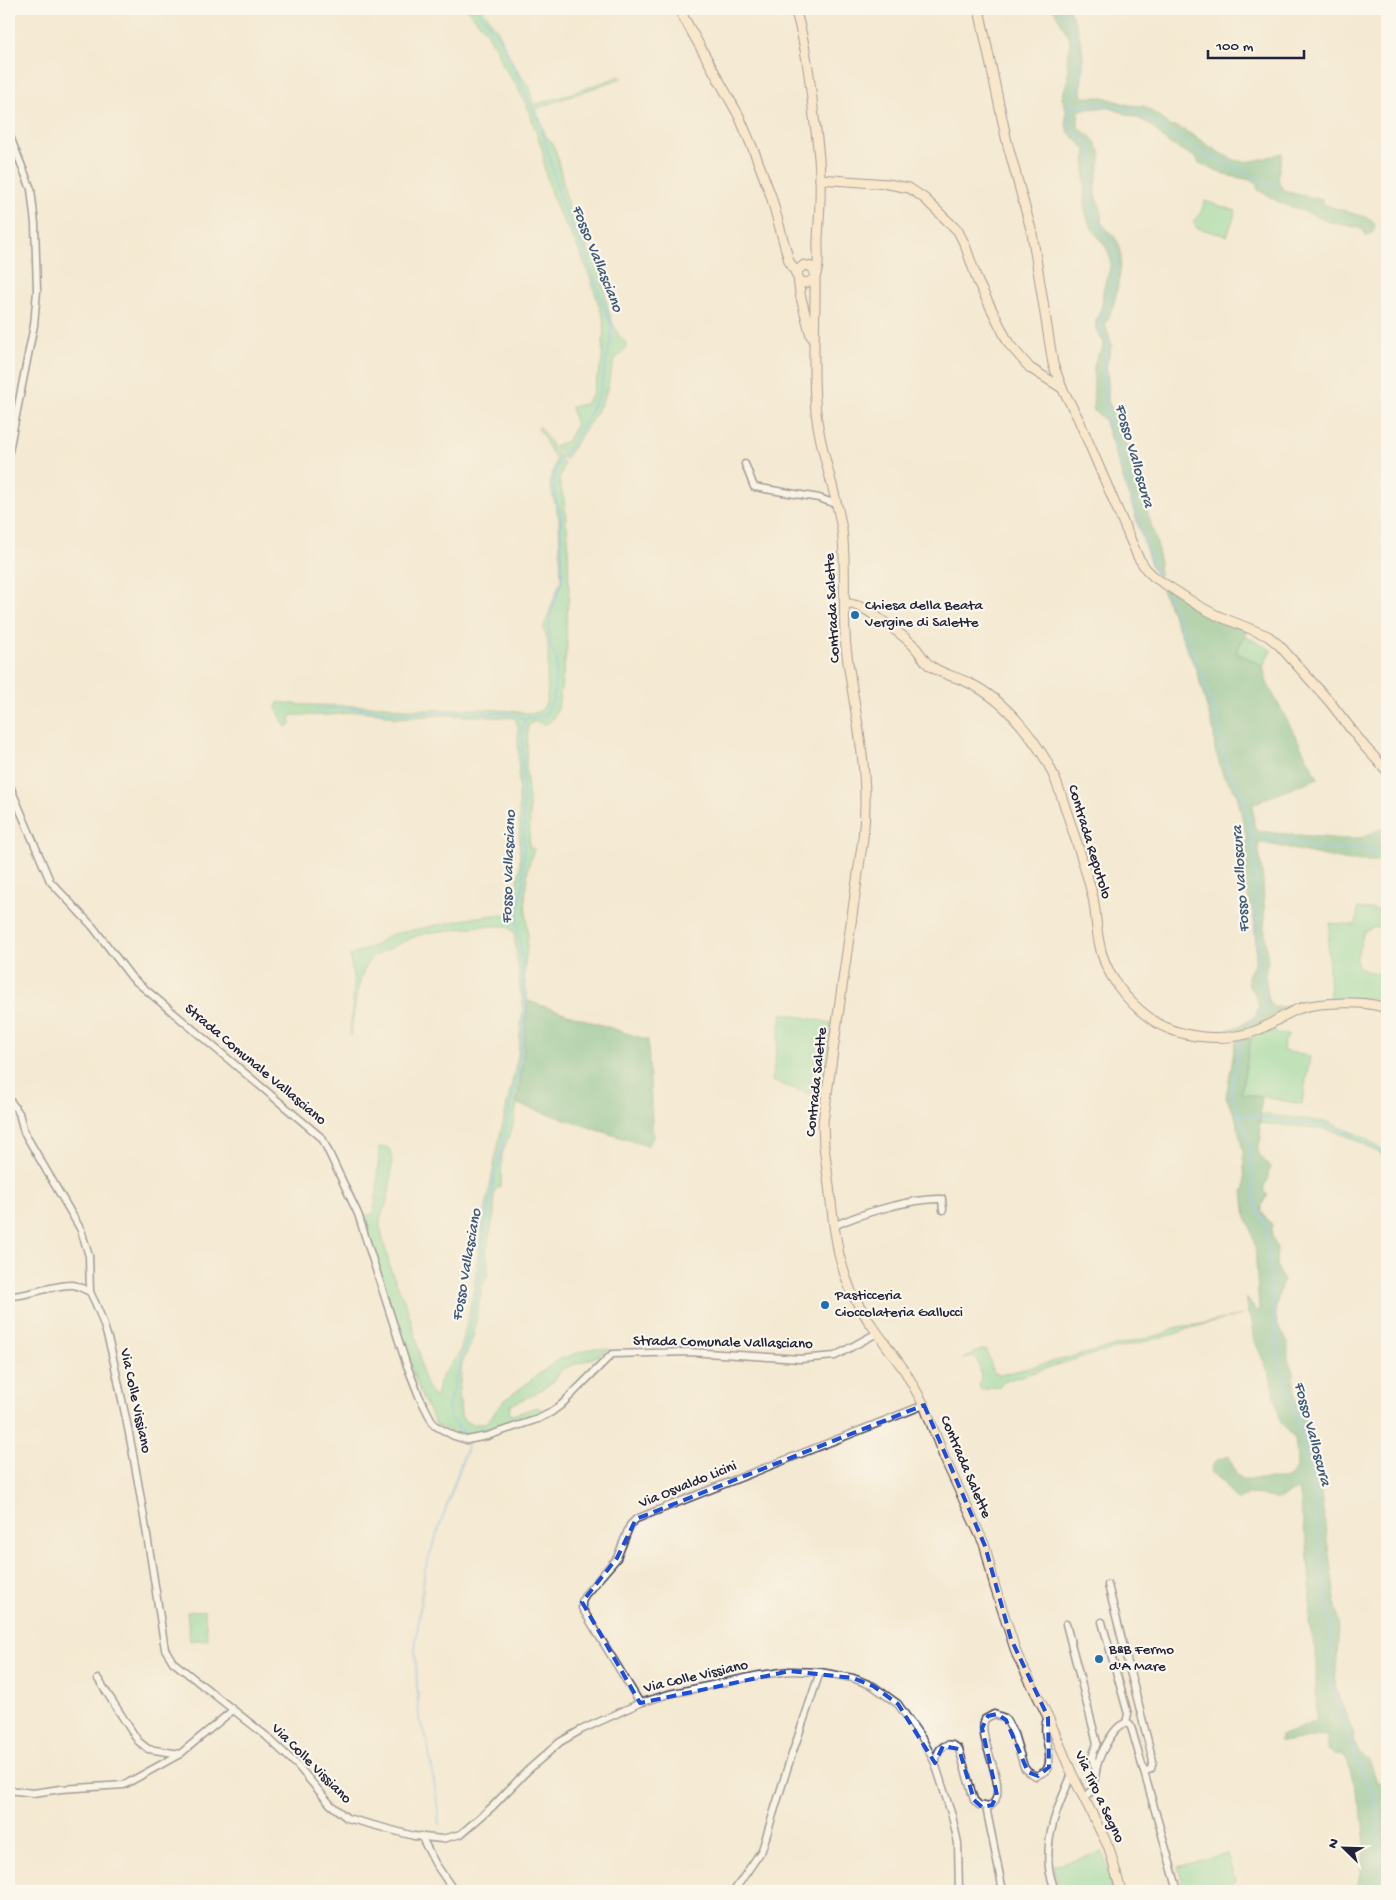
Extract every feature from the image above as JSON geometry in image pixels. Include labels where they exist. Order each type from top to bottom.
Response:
[{"type":"street","points":[[678,9],[739,116],[768,188],[789,261],[798,277],[806,283],[812,281],[818,260],[820,179],[809,70],[795,9]]},
{"type":"street","points":[[979,9],[1007,142],[1032,233],[1053,364],[1138,556],[1146,569],[1154,577],[1199,606],[1268,636],[1279,645],[1329,701],[1365,747],[1387,770]]},
{"type":"street","points":[[9,134],[31,189],[35,224],[37,291],[34,325],[9,451]]},
{"type":"street","points":[[820,179],[888,184],[908,188],[924,198],[958,231],[978,282],[1009,344],[1030,368],[1062,388]]},
{"type":"street","points":[[814,356],[798,277],[800,267],[805,265],[817,246]]},
{"type":"street","points":[[786,248],[794,260],[812,267],[815,274],[814,356]]},
{"type":"street","name":"Contrada Salette","points":[[814,356],[816,414],[842,529],[846,648],[865,764],[866,813],[823,1122],[824,1146],[834,1226],[839,1255],[852,1294],[877,1333],[905,1371],[924,1404],[944,1457],[985,1546],[994,1584],[1017,1655],[1048,1717]]},
{"type":"street","points":[[745,464],[754,487],[819,498],[836,504]]},
{"type":"street","name":"Contrada Reputolo","points":[[845,604],[861,607],[907,639],[928,664],[984,691],[1006,708],[1037,746],[1053,774],[1075,836],[1094,900],[1098,940],[1107,970],[1140,1010],[1153,1021],[1190,1034],[1215,1038],[1241,1036],[1260,1030],[1287,1013],[1302,1007],[1356,1003],[1370,1004],[1387,1009]]},
{"type":"street","name":"Strada Comunale Vallasciano","points":[[9,784],[50,881],[93,927],[132,978],[322,1138],[362,1226],[389,1312],[419,1396],[434,1425],[454,1436],[469,1439],[487,1436],[550,1413],[561,1405],[612,1354],[689,1352],[800,1359],[835,1356],[877,1333]]},
{"type":"street","points":[[9,1099],[19,1113],[24,1132],[81,1230],[89,1256],[90,1292],[73,1285],[22,1296],[9,1296]]},
{"type":"street","points":[[834,1226],[854,1216],[926,1198],[942,1198],[944,1210]]},
{"type":"street","name":"Via Colle Vissiano","points":[[90,1292],[98,1306],[111,1348],[136,1466],[165,1649],[174,1662],[265,1735],[298,1766],[330,1804],[347,1818],[414,1836],[442,1839],[461,1834],[560,1742],[581,1730],[640,1703],[669,1694],[760,1675],[790,1671],[820,1672],[853,1678],[873,1686],[886,1694],[898,1704],[923,1740],[936,1762],[952,1816],[958,1843],[959,1891]]},
{"type":"street","name":"Via Osvaldo Licini","points":[[640,1703],[582,1608],[585,1595],[617,1558],[630,1525],[636,1519],[924,1404]]},
{"type":"street","points":[[1108,1585],[1153,1761],[1151,1769],[1144,1772]]},
{"type":"street","points":[[1102,1622],[1128,1714],[1126,1723]]},
{"type":"street","points":[[1066,1624],[1097,1743],[1092,1757],[1096,1772]]},
{"type":"street","points":[[734,1891],[762,1850],[820,1672]]},
{"type":"street","points":[[98,1679],[138,1741],[148,1749],[180,1754]]},
{"type":"street","points":[[9,1790],[34,1793],[61,1789],[124,1785],[180,1754],[233,1710]]},
{"type":"street","points":[[936,1762],[938,1751],[943,1746],[952,1745],[959,1748],[974,1800],[979,1805],[986,1807],[994,1803],[997,1795],[996,1778],[983,1730],[985,1719],[994,1714],[1004,1718],[1014,1734],[1026,1770],[1038,1776],[1046,1771],[1050,1763],[1045,1725],[1048,1717]]},
{"type":"street","name":"Via Tiro a Segno","points":[[1048,1717],[1072,1774],[1109,1848],[1121,1891]]},
{"type":"street","points":[[1126,1723],[1132,1728],[1178,1891]]},
{"type":"street","points":[[1084,1798],[1092,1792],[1101,1755],[1112,1735],[1120,1726],[1126,1723]]},
{"type":"street","points":[[1055,1891],[1049,1868],[1051,1835],[1058,1803],[1072,1774]]},
{"type":"street","points":[[986,1807],[1003,1891]]},
{"type":"street","points":[[421,1836],[435,1863],[454,1891]]},
{"type":"highlighted area","points":[[924,1405],[985,1546],[1011,1639],[1048,1717],[1049,1767],[1038,1776],[1028,1772],[1006,1720],[997,1714],[988,1716],[982,1728],[997,1795],[992,1805],[982,1807],[974,1800],[959,1749],[943,1746],[935,1763],[898,1704],[873,1686],[853,1678],[790,1671],[640,1703],[582,1602],[617,1558],[636,1519]]},
{"type":"green space","points":[[467,9],[482,9],[498,31],[513,64],[530,88],[532,101],[535,104],[620,76],[622,78],[535,109],[545,135],[553,144],[557,156],[570,215],[586,231],[588,250],[599,266],[611,320],[615,329],[627,343],[625,349],[614,361],[606,393],[598,410],[565,460],[555,446],[567,441],[576,426],[571,407],[585,404],[592,395],[602,361],[604,321],[579,250],[552,196],[544,167],[543,152],[530,113],[519,90],[502,64],[487,32]]},
{"type":"green space","points":[[1053,9],[1069,9],[1078,29],[1083,58],[1082,97],[1104,97],[1128,105],[1144,106],[1171,127],[1174,126],[1182,129],[1232,159],[1251,161],[1283,153],[1278,178],[1280,185],[1285,190],[1322,200],[1323,204],[1371,219],[1375,225],[1373,232],[1367,237],[1363,230],[1359,228],[1325,221],[1280,203],[1258,190],[1256,184],[1251,180],[1224,175],[1199,163],[1195,157],[1168,143],[1149,124],[1140,119],[1107,107],[1079,110],[1078,127],[1092,138],[1101,153],[1096,198],[1102,211],[1101,222],[1117,240],[1121,254],[1120,275],[1115,298],[1109,318],[1105,324],[1112,345],[1106,366],[1108,401],[1116,412],[1122,439],[1127,443],[1158,547],[1160,576],[1154,573],[1151,565],[1104,419],[1093,410],[1094,366],[1104,342],[1097,331],[1096,321],[1110,267],[1110,258],[1107,248],[1091,228],[1085,208],[1086,150],[1068,132],[1066,109],[1062,98],[1068,78],[1067,57],[1070,47],[1069,37]]},
{"type":"green space","points":[[1205,201],[1236,211],[1227,236],[1197,228],[1193,221],[1200,215]]},
{"type":"green space","points":[[540,427],[564,464],[559,481],[564,500],[568,536],[567,646],[558,709],[552,720],[544,725],[536,722],[528,726],[526,768],[530,814],[529,847],[534,849],[528,868],[525,900],[528,937],[524,975],[528,1001],[522,1070],[514,1123],[502,1154],[501,1185],[494,1192],[494,1214],[486,1252],[488,1263],[487,1276],[482,1286],[474,1334],[462,1365],[459,1391],[461,1416],[471,1424],[485,1424],[504,1401],[560,1359],[590,1349],[610,1349],[593,1358],[562,1369],[554,1381],[533,1395],[510,1405],[509,1413],[513,1415],[537,1407],[541,1409],[542,1415],[497,1431],[476,1436],[460,1436],[436,1425],[422,1397],[364,1227],[362,1214],[373,1215],[377,1192],[379,1147],[388,1148],[391,1151],[391,1178],[380,1227],[390,1268],[413,1327],[426,1385],[434,1397],[436,1397],[441,1377],[460,1352],[474,1288],[480,1237],[498,1145],[518,1056],[523,1004],[514,932],[506,926],[481,926],[428,933],[416,936],[374,956],[364,970],[360,981],[350,1036],[354,985],[350,956],[378,944],[388,935],[472,918],[508,913],[515,896],[520,866],[518,727],[515,718],[446,715],[395,718],[379,713],[359,711],[331,715],[292,715],[290,719],[291,724],[286,727],[276,708],[278,702],[304,705],[380,706],[404,709],[473,709],[527,713],[538,712],[544,707],[547,698],[548,645],[543,629],[561,580],[559,519],[550,484],[556,460],[538,428]]},
{"type":"green space","points":[[1160,585],[1247,630],[1236,652],[1263,666],[1267,683],[1318,778],[1253,804],[1254,826],[1258,830],[1268,832],[1343,839],[1364,837],[1387,825],[1387,861],[1349,861],[1258,842],[1263,880],[1268,961],[1265,974],[1269,1002],[1273,1007],[1293,1006],[1249,1030],[1228,1032],[1227,1030],[1250,1020],[1257,1011],[1258,1006],[1256,996],[1248,981],[1248,976],[1255,961],[1256,944],[1252,908],[1244,886],[1243,876],[1243,871],[1247,870],[1246,835],[1237,794],[1223,775],[1215,750],[1214,733],[1197,672]]},
{"type":"green space","points":[[1245,636],[1271,650],[1263,666],[1236,652]]},
{"type":"green space","points":[[1358,908],[1387,911],[1387,929],[1375,927],[1364,932],[1356,960],[1363,970],[1383,973],[1382,993],[1379,998],[1330,999],[1328,948],[1330,923],[1356,925]]},
{"type":"green space","points":[[528,1001],[648,1040],[653,1138],[647,1146],[517,1104]]},
{"type":"green space","points":[[782,1013],[832,1023],[822,1098],[772,1081]]},
{"type":"green space","points":[[1266,1030],[1289,1035],[1284,1042],[1283,1051],[1310,1056],[1302,1104],[1241,1093],[1251,1038]]},
{"type":"green space","points":[[1251,1038],[1241,1093],[1262,1098],[1259,1123],[1261,1138],[1258,1149],[1259,1154],[1270,1167],[1268,1181],[1264,1185],[1264,1190],[1268,1195],[1263,1203],[1262,1211],[1272,1224],[1272,1237],[1277,1248],[1276,1265],[1283,1279],[1276,1306],[1276,1317],[1278,1326],[1288,1341],[1288,1359],[1293,1371],[1295,1397],[1301,1413],[1310,1428],[1310,1442],[1316,1460],[1317,1482],[1321,1494],[1339,1628],[1335,1688],[1354,1734],[1355,1744],[1369,1761],[1382,1794],[1387,1891],[1357,1891],[1365,1844],[1361,1808],[1347,1759],[1341,1754],[1335,1756],[1327,1750],[1327,1734],[1279,1741],[1280,1736],[1316,1721],[1316,1650],[1309,1625],[1310,1582],[1300,1494],[1297,1490],[1278,1499],[1253,1494],[1237,1501],[1221,1480],[1211,1472],[1212,1466],[1217,1460],[1229,1456],[1236,1473],[1242,1479],[1285,1479],[1292,1475],[1296,1468],[1295,1439],[1281,1423],[1270,1376],[1253,1337],[1253,1324],[1247,1312],[1245,1296],[1256,1311],[1259,1310],[1255,1246],[1246,1218],[1243,1192],[1245,1189],[1243,1152],[1235,1115],[1226,1097],[1237,1040]]},
{"type":"green space","points":[[1261,1114],[1328,1122],[1363,1137],[1387,1152],[1387,1158],[1365,1145],[1333,1131],[1259,1123]]},
{"type":"green space","points":[[1242,1315],[1083,1357],[1002,1382],[999,1387],[981,1390],[979,1386],[981,1374],[975,1358],[972,1356],[962,1360],[977,1351],[987,1350],[993,1372],[1000,1375],[1166,1333],[1177,1327],[1202,1324]]},
{"type":"green space","points":[[204,1610],[208,1639],[190,1641],[187,1612]]},
{"type":"green space","points":[[1387,1781],[1387,1879],[1382,1794],[1377,1783]]},
{"type":"green space","points":[[1103,1852],[1113,1891],[1060,1891],[1053,1866]]},
{"type":"green space","points":[[1227,1853],[1235,1881],[1231,1883],[1233,1891],[1212,1891],[1210,1889],[1185,1891],[1178,1867]]},
{"type":"waterway","name":"Fosso Vallasciano","points":[[467,1437],[450,1418],[448,1406],[468,1335],[480,1277],[483,1239],[493,1185],[519,1069],[526,1002],[522,980],[522,960],[517,921],[523,882],[524,846],[522,729],[525,719],[545,715],[553,700],[557,662],[551,646],[549,628],[551,614],[562,581],[561,515],[556,500],[555,472],[560,458],[567,451],[586,420],[600,392],[611,340],[611,325],[581,243],[563,209],[540,122],[503,44],[476,9]]},
{"type":"waterway","name":"Fosso Valloscura","points":[[1061,9],[1072,29],[1081,72],[1072,102],[1069,127],[1084,139],[1093,153],[1090,185],[1092,205],[1099,228],[1112,246],[1116,257],[1113,281],[1099,323],[1109,344],[1103,365],[1106,415],[1156,574]]},
{"type":"waterway","points":[[1072,107],[1101,104],[1136,111],[1210,157],[1276,187]]},
{"type":"waterway","name":"Fosso Valloscura","points":[[1167,589],[1201,672],[1216,717],[1229,772],[1245,802],[1255,855],[1256,917],[1260,969],[1266,1005],[1247,1025]]},
{"type":"waterway","points":[[316,709],[356,708],[401,713],[500,713],[515,715],[525,719]]},
{"type":"waterway","points":[[1252,834],[1317,848],[1337,850],[1357,848],[1387,853]]},
{"type":"waterway","name":"Fosso Valloscura","points":[[1241,1041],[1231,1091],[1249,1139],[1255,1203],[1265,1224],[1279,1362],[1302,1433],[1313,1475],[1318,1534],[1331,1632],[1327,1670],[1354,1754],[1378,1807],[1381,1891]]},
{"type":"waterway","points":[[1240,1114],[1290,1122],[1327,1125],[1351,1135],[1387,1155]]},
{"type":"waterway","name":"Fosso Vallasciano","points":[[439,1825],[436,1792],[427,1740],[419,1719],[415,1649],[425,1569],[469,1441]]},
{"type":"place","name":"Chiesa della Beata Vergine di Salette","points":[[855,615]]},
{"type":"place","name":"Pasticceria Cioccolateria Gallucci","points":[[825,1305]]},
{"type":"place","name":"B&B Fermo d'A Mare","points":[[1099,1659]]}]
